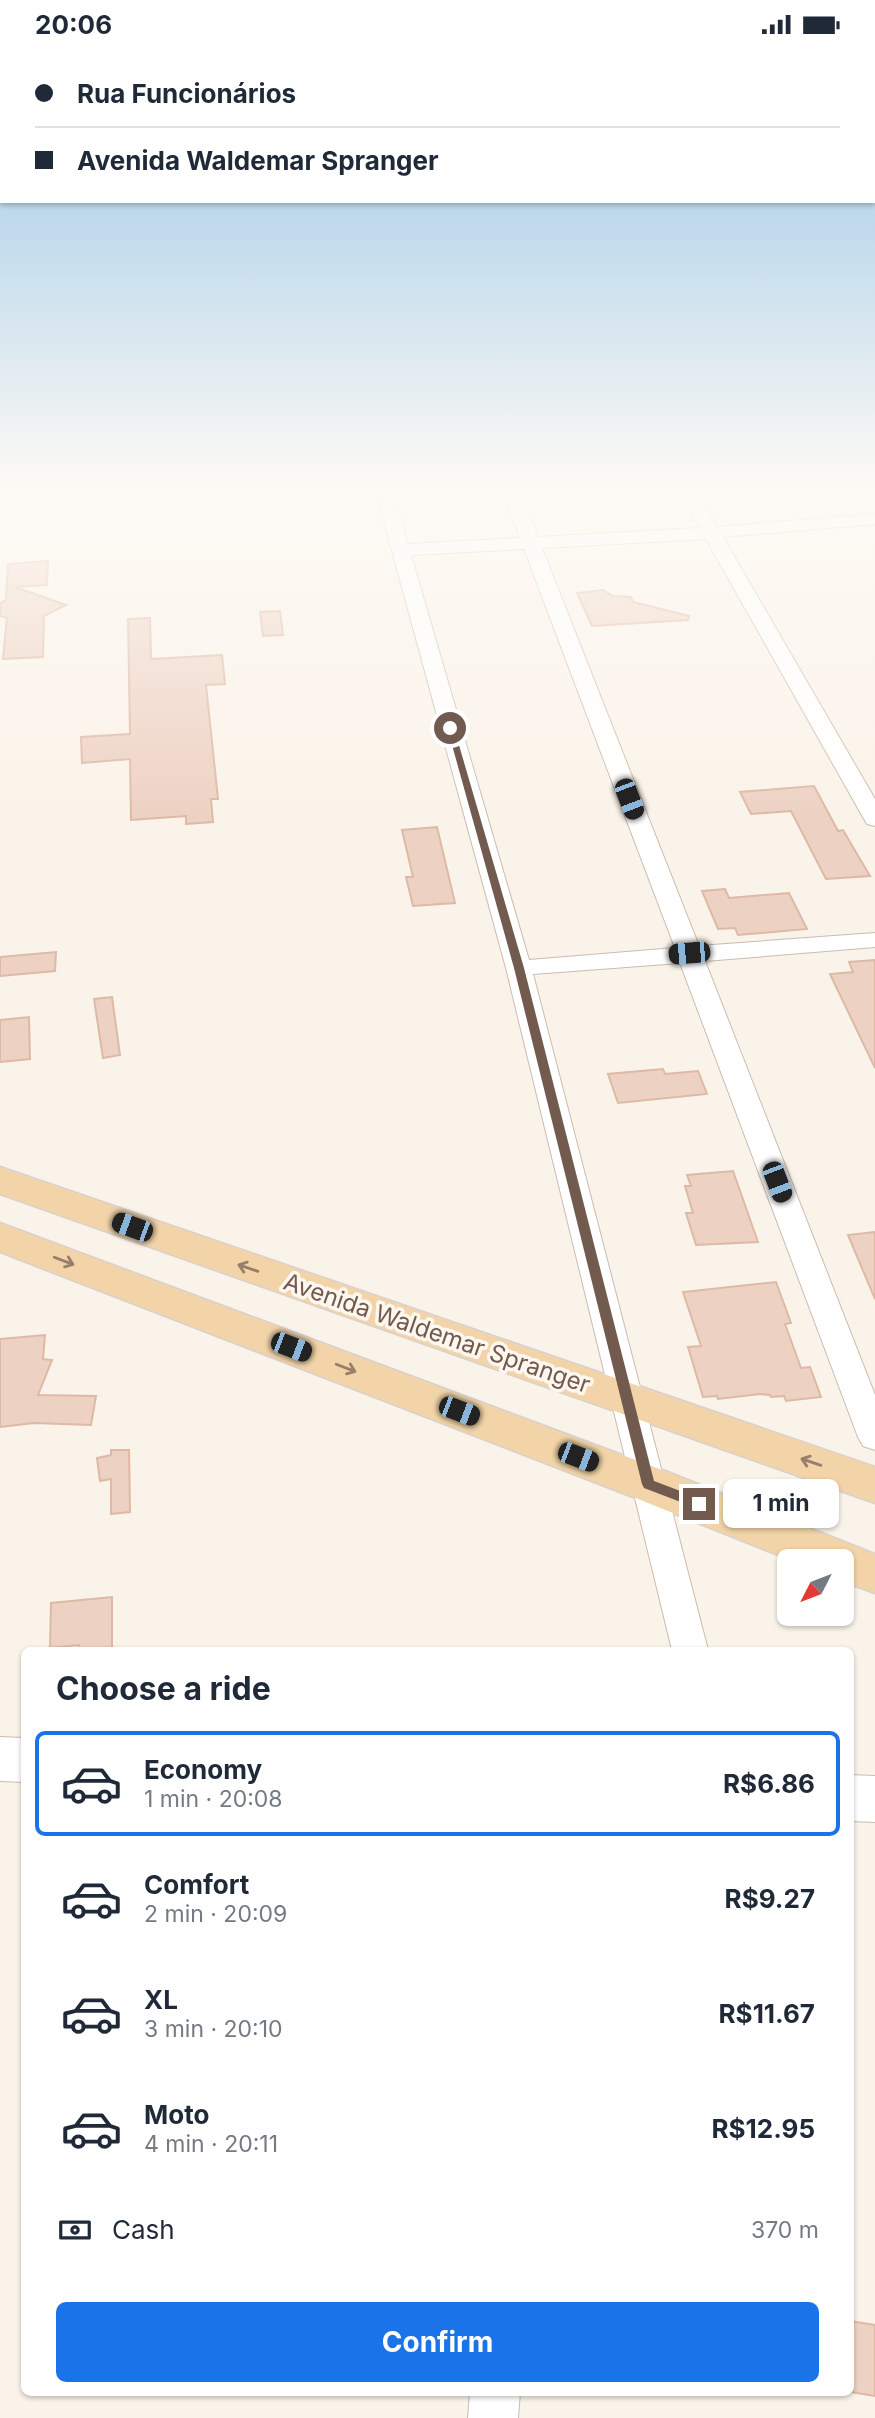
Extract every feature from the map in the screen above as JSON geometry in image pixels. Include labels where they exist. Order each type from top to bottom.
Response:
[{"type":"main road","name":"Avenida Waldemar Spranger","points":[[0,1180],[875,1485]]},
{"type":"main road","points":[[0,1237],[649,1484],[875,1574]]},
{"type":"main road","points":[[291,1347],[317,1292]]},
{"type":"street","points":[[412,596],[519,968],[689,1647]]},
{"type":"street","points":[[551,596],[875,1437]]},
{"type":"street","points":[[748,596],[875,819]]},
{"type":"street","points":[[519,968],[875,940]]},
{"type":"street","points":[[0,1759],[21,1761]]},
{"type":"street","points":[[854,1798],[875,1800]]},
{"type":"street","points":[[493,2418],[495,2396]]},
{"type":"building","points":[[6,596],[39,596],[66,605],[44,616],[43,657],[3,659],[7,618],[0,616],[0,603],[6,600]]},
{"type":"building","points":[[578,596],[631,597],[633,602],[689,616],[688,620],[592,626]]},
{"type":"building","points":[[280,611],[283,635],[263,636],[260,612]]},
{"type":"building","points":[[150,618],[151,659],[222,655],[225,684],[206,685],[218,799],[211,799],[213,822],[186,824],[186,816],[131,820],[130,759],[82,763],[81,737],[130,734],[128,619]]},
{"type":"building","points":[[814,786],[838,831],[843,830],[870,876],[826,879],[791,811],[751,814],[740,792]]},
{"type":"building","points":[[437,827],[455,903],[413,906],[406,877],[413,877],[402,830]]},
{"type":"building","points":[[725,889],[729,898],[789,893],[807,929],[738,935],[735,928],[718,929],[702,891]]},
{"type":"building","points":[[56,952],[55,971],[0,976],[0,957]]},
{"type":"building","points":[[875,960],[875,1068],[830,974],[853,972],[849,962]]},
{"type":"building","points":[[112,997],[120,1055],[103,1058],[94,999]]},
{"type":"building","points":[[29,1017],[30,1059],[0,1062],[0,1020]]},
{"type":"building","points":[[663,1069],[665,1074],[698,1071],[707,1094],[618,1103],[608,1074]]},
{"type":"building","points":[[733,1171],[758,1242],[696,1245],[686,1213],[693,1213],[685,1186],[691,1186],[687,1175]]},
{"type":"building","points":[[875,1232],[875,1299],[848,1235]]},
{"type":"building","points":[[776,1282],[791,1323],[785,1324],[801,1368],[810,1367],[821,1397],[786,1401],[784,1396],[760,1394],[718,1399],[717,1396],[703,1397],[688,1347],[701,1346],[683,1292]]},
{"type":"building","points":[[45,1335],[43,1359],[52,1360],[38,1395],[96,1396],[91,1425],[34,1423],[0,1427],[0,1339]]},
{"type":"building","points":[[111,1450],[129,1450],[130,1512],[111,1514],[111,1479],[100,1481],[97,1458],[111,1455]]},
{"type":"building","points":[[112,1597],[112,1647],[50,1647],[51,1603]]},
{"type":"building","points":[[854,2322],[875,2325],[875,2396],[854,2393]]},
{"type":"route","points":[[450,728],[519,968],[649,1484],[699,1504]]}]
